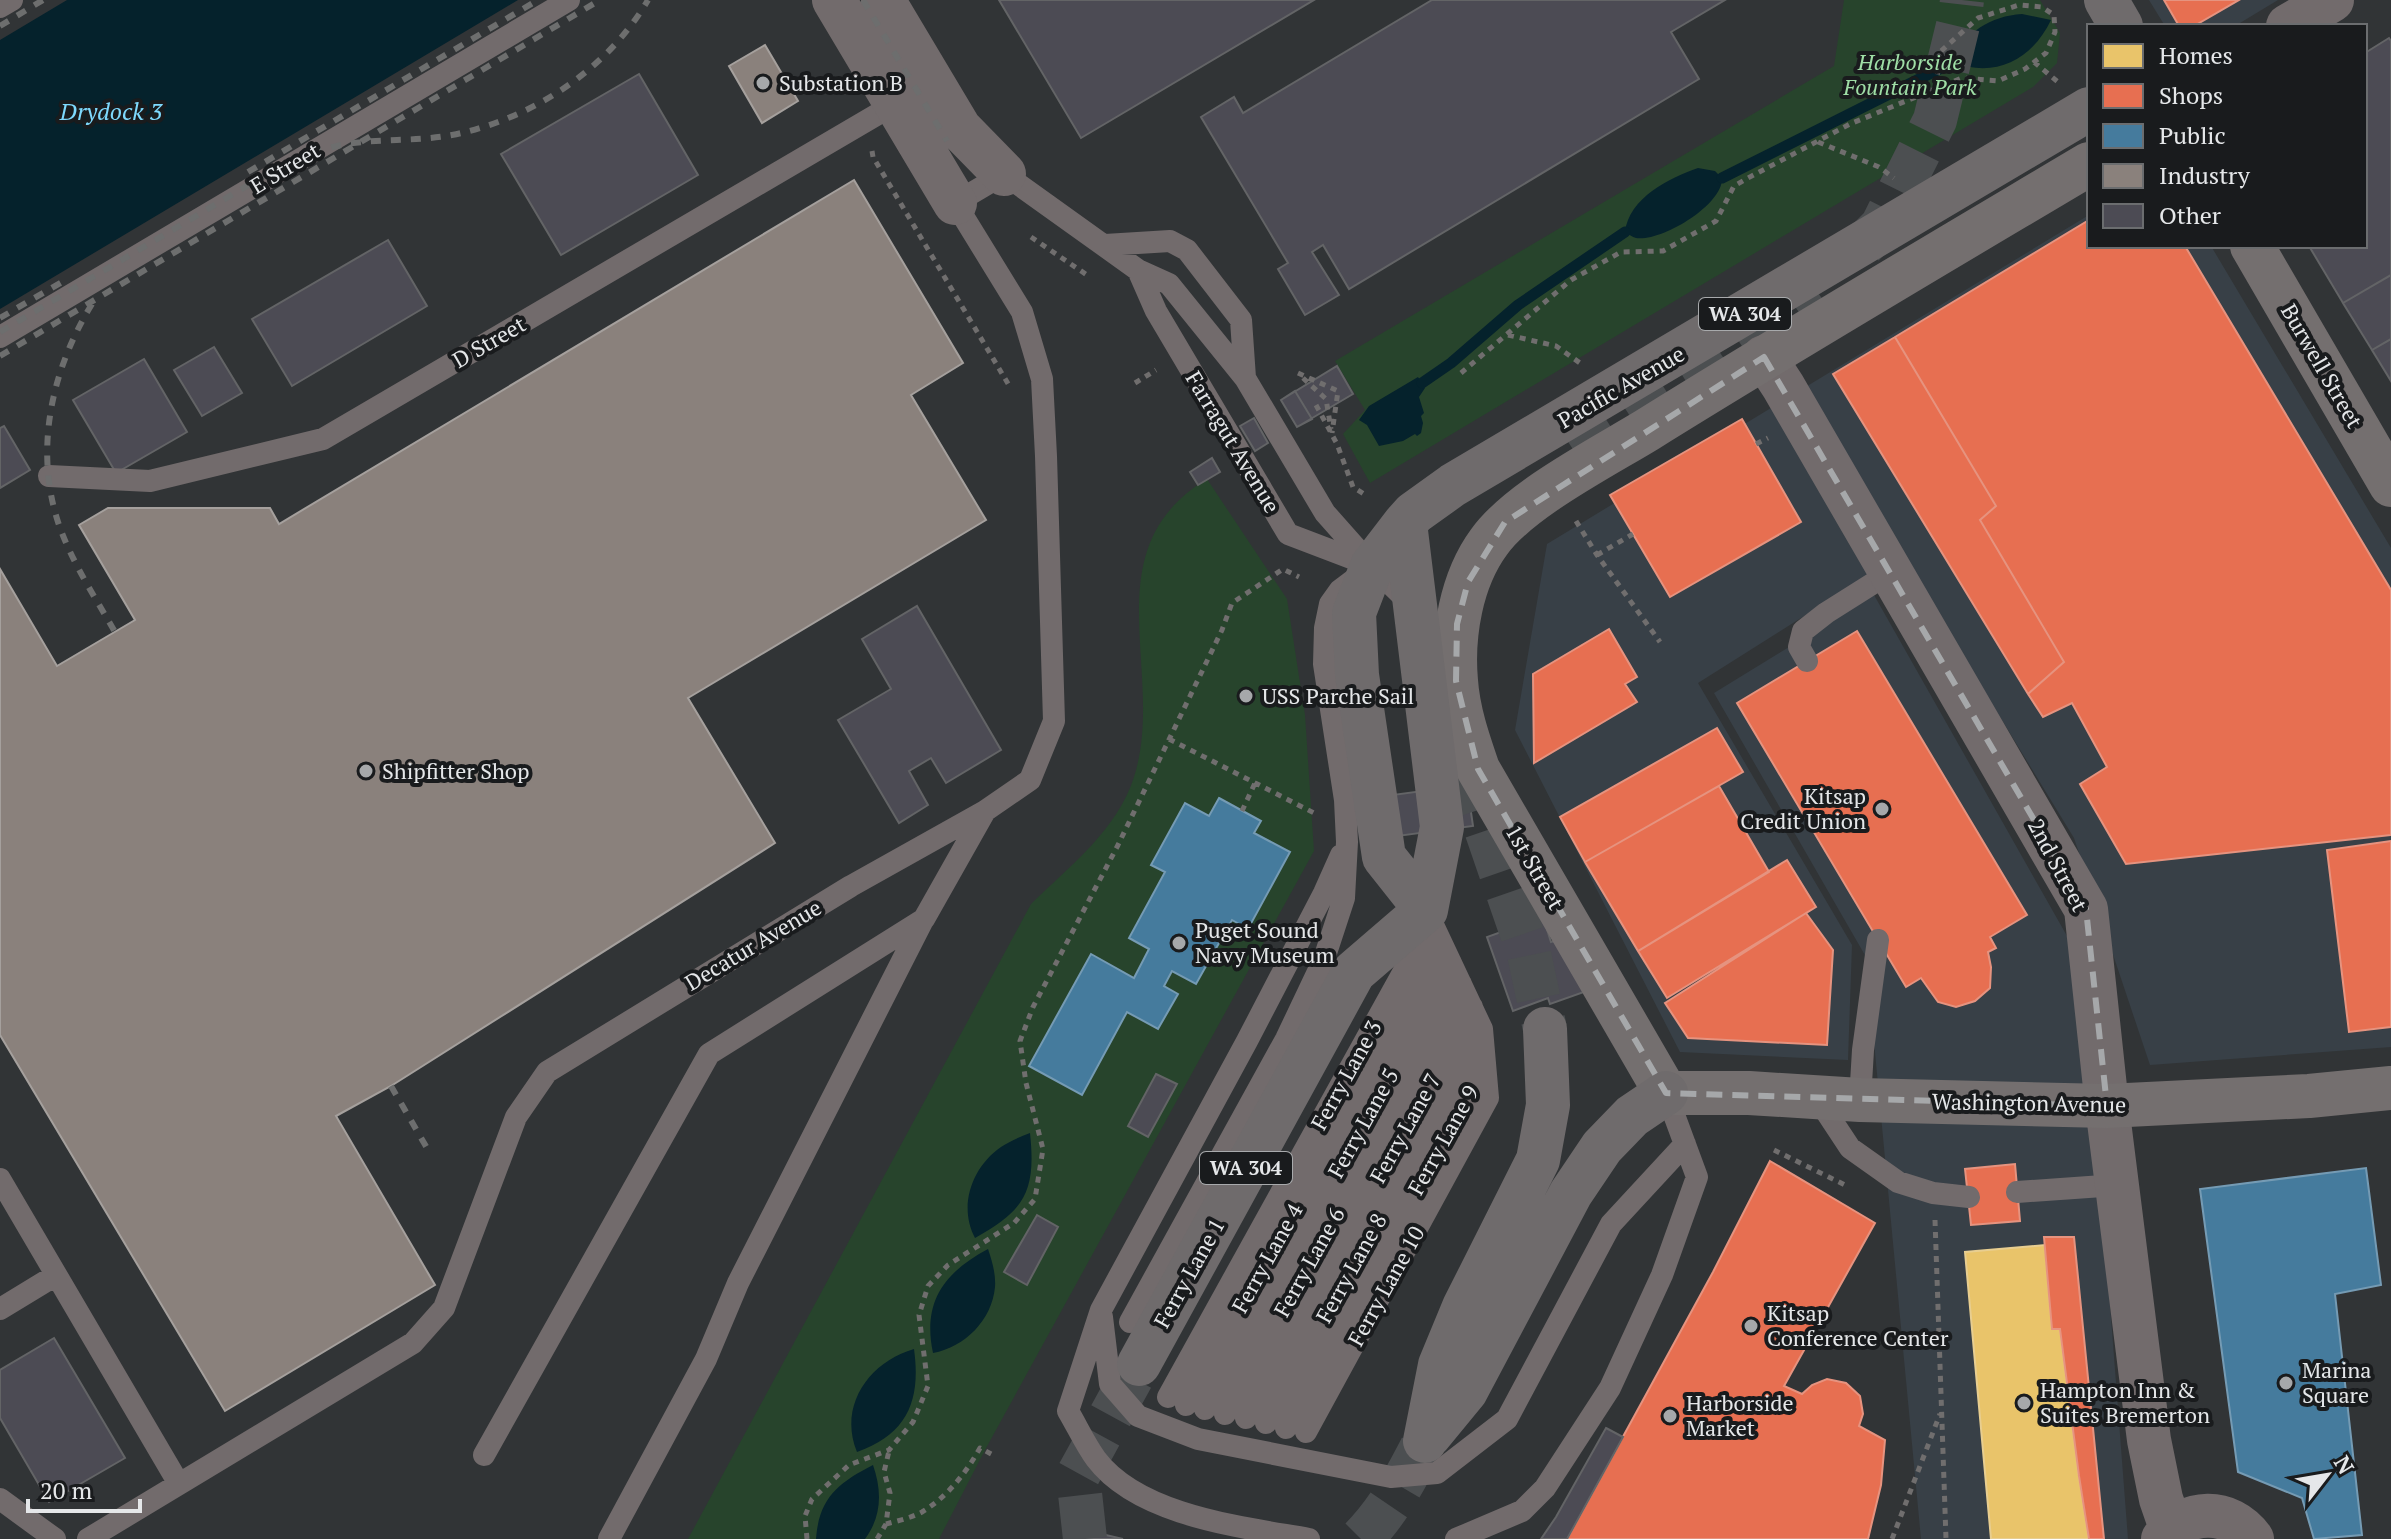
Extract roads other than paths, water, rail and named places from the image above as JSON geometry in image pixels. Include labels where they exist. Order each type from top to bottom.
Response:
[{"type":"highway","points":[[2106,0],[2120,24]]},
{"type":"highway","name":"Pacific Avenue","points":[[1394,587],[1405,523],[1414,513],[1453,485],[1699,342],[2073,95]]},
{"type":"highway","points":[[1394,587],[1423,677],[1442,827],[1429,935],[1384,857],[1357,675],[1354,613],[1394,587]]},
{"type":"highway","name":"Ferry Lane 1","points":[[1218,1407],[1354,972],[1429,935]]},
{"type":"highway","points":[[1545,1029],[1548,1105],[1538,1160],[1464,1307],[1440,1365],[1425,1441],[1466,1391],[1571,1193],[1602,1147],[1632,1116],[1666,1093]]},
{"type":"main road","points":[[1457,624],[1468,582],[1487,544],[1505,522],[1544,494],[1764,357],[2087,165]]},
{"type":"main road","name":"Burwell Street","points":[[2253,248],[2391,485]]},
{"type":"main road","name":"1st Street","points":[[1457,624],[1456,681],[1465,730],[1478,769],[1666,1093]]},
{"type":"main road","name":"Washington Avenue","points":[[1666,1093],[1749,1093],[1860,1100],[2107,1106],[2323,1095],[2391,1088]]},
{"type":"street","points":[[834,0],[883,111],[955,203]]},
{"type":"street","name":"Farragut Avenue","points":[[883,0],[960,129],[1004,174]]},
{"type":"street","points":[[2291,24],[2332,0]]},
{"type":"street","name":"2nd Street","points":[[1764,357],[2086,909],[2149,1440],[2161,1499],[2179,1527],[2220,1516],[2236,1523],[2252,1539]]},
{"type":"lane","points":[[0,7],[12,0]]},
{"type":"lane","name":"E Street","points":[[0,337],[569,0]]},
{"type":"lane","name":"D Street","points":[[49,476],[150,481],[323,439],[883,111]]},
{"type":"lane","points":[[955,203],[1004,174]]},
{"type":"lane","name":"Farragut Avenue","points":[[1004,174],[1138,270],[1169,284],[1245,378],[1325,513],[1394,587]]},
{"type":"lane","name":"Decatur Avenue","points":[[88,1539],[413,1343],[444,1308],[516,1117],[547,1072],[851,886],[985,811],[1030,780],[1054,721],[1042,379],[1022,312],[955,203]]},
{"type":"lane","points":[[1105,245],[1170,241],[1187,250],[1241,320],[1245,378]]},
{"type":"lane","name":"Farragut Avenue","points":[[1138,270],[1163,324],[1288,534],[1394,587],[1457,624]]},
{"type":"lane","points":[[1807,661],[1799,647],[1803,631],[1891,572]]},
{"type":"lane","points":[[1130,1322],[1286,1039],[1324,959],[1344,898],[1347,842],[1345,800],[1324,664],[1325,628],[1330,604],[1340,590],[1394,587]]},
{"type":"lane","points":[[609,1539],[706,1359],[738,1283],[924,919],[985,811]]},
{"type":"lane","points":[[1309,1539],[1204,1520],[1131,1492],[1096,1460],[1068,1411],[1101,1310],[1247,1041],[1347,842]]},
{"type":"lane","points":[[484,1455],[709,1054],[924,919]]},
{"type":"lane","points":[[1429,935],[1461,984],[1482,1029],[1485,1063]]},
{"type":"lane","name":"WA 304","points":[[1218,1407],[1429,935]]},
{"type":"lane","name":"Ferry Lane 3","points":[[1218,1407],[1429,935]]},
{"type":"lane","name":"Ferry Lane 5","points":[[1218,1407],[1429,935]]},
{"type":"lane","points":[[1860,1100],[1863,1050],[1878,940]]},
{"type":"lane","name":"Ferry Lane 6","points":[[1218,1407],[1461,984]]},
{"type":"lane","name":"Ferry Lane 7","points":[[1218,1407],[1472,1007]]},
{"type":"lane","name":"Ferry Lane 8","points":[[1218,1407],[1482,1029]]},
{"type":"lane","name":"Ferry Lane 9","points":[[1218,1407],[1485,1063]]},
{"type":"lane","name":"Ferry Lane 10","points":[[1218,1407],[1488,1098],[1485,1063]]},
{"type":"lane","points":[[1456,1539],[1522,1511],[1545,1488],[1610,1388],[1662,1275],[1697,1177],[1666,1093]]},
{"type":"lane","points":[[1817,1098],[1850,1148],[1898,1182],[1933,1193],[1969,1197]]},
{"type":"lane","points":[[1101,1310],[1110,1384],[1138,1416],[1198,1439],[1391,1477],[1437,1473],[1507,1419],[1611,1224],[1685,1144]]},
{"type":"lane","points":[[0,1179],[179,1484]]},
{"type":"lane","points":[[2017,1192],[2117,1185]]},
{"type":"lane","points":[[0,1309],[56,1275]]},
{"type":"lane","points":[[0,1499],[55,1539]]},
{"type":"water","name":"Drydock 3","points":[[67,0],[518,0],[0,309],[0,40]]},
{"type":"water","points":[[2022,14],[2051,20],[2043,34],[2022,55],[1997,67],[1968,67],[1953,62],[1971,34],[1989,22]]},
{"type":"water","points":[[1698,168],[1715,171],[1722,178],[1720,188],[1702,210],[1674,228],[1647,238],[1636,238],[1625,232],[1628,220],[1642,199],[1675,177]]},
{"type":"water","points":[[1418,377],[1425,388],[1419,397],[1424,413],[1421,416],[1421,433],[1379,446],[1367,425],[1359,420],[1369,406]]},
{"type":"water","points":[[1030,1133],[1031,1170],[1024,1196],[1006,1218],[975,1238],[970,1226],[968,1200],[976,1176],[982,1165],[1001,1147]]},
{"type":"water","points":[[988,1249],[995,1282],[989,1310],[966,1338],[933,1353],[931,1318],[940,1290],[960,1268]]},
{"type":"water","points":[[914,1349],[915,1384],[907,1413],[888,1435],[857,1452],[852,1435],[852,1418],[862,1388],[883,1364]]},
{"type":"water","points":[[873,1465],[879,1503],[875,1521],[865,1539],[816,1539],[821,1513],[832,1493]]},
{"type":"waterway","points":[[1722,178],[1953,62]]},
{"type":"waterway","points":[[1422,383],[1451,363],[1518,305],[1625,232]]},
{"type":"tunnel","points":[[1863,245],[1882,226],[1935,120],[1962,0]]},
{"type":"tunnel","points":[[1574,451],[1750,337],[1816,290]]},
{"type":"tunnel","points":[[1465,768],[1529,954],[1545,1029]]},
{"type":"tunnel","points":[[1085,1539],[1078,1475],[1139,1364]]},
{"type":"tunnel","points":[[1361,1539],[1389,1505],[1425,1441]]},
{"type":"railway","points":[[0,26],[43,0]]},
{"type":"railway","points":[[248,172],[538,0]]},
{"type":"railway","points":[[0,356],[600,0]]},
{"type":"railway","points":[[0,332],[267,174],[303,157],[355,143],[452,135],[511,117],[538,104],[589,69],[631,25],[648,0]]},
{"type":"railway","points":[[863,0],[947,141]]},
{"type":"railway","points":[[0,318],[62,282]]},
{"type":"railway","points":[[92,304],[66,355],[57,382],[51,410],[48,466],[51,494],[63,536],[115,632]]},
{"type":"railway","points":[[391,1086],[431,1155]]},
{"type":"place","name":"Substation B","points":[[763,83]]},
{"type":"place","name":"USS Parche Sail","points":[[1246,696]]},
{"type":"place","name":"Shipfitter Shop","points":[[366,771]]},
{"type":"place","name":"Kitsap Credit Union","points":[[1882,809]]},
{"type":"place","name":"Puget Sound Navy Museum","points":[[1179,943]]},
{"type":"place","name":"Kitsap Conference Center","points":[[1751,1326]]},
{"type":"place","name":"Marina Square","points":[[2286,1383]]},
{"type":"place","name":"Hampton Inn & Suites Bremerton","points":[[2024,1403]]},
{"type":"place","name":"Harborside Market","points":[[1670,1416]]},
{"type":"park label","name":"Harborside Fountain Park","points":[[1910,74]]}]
